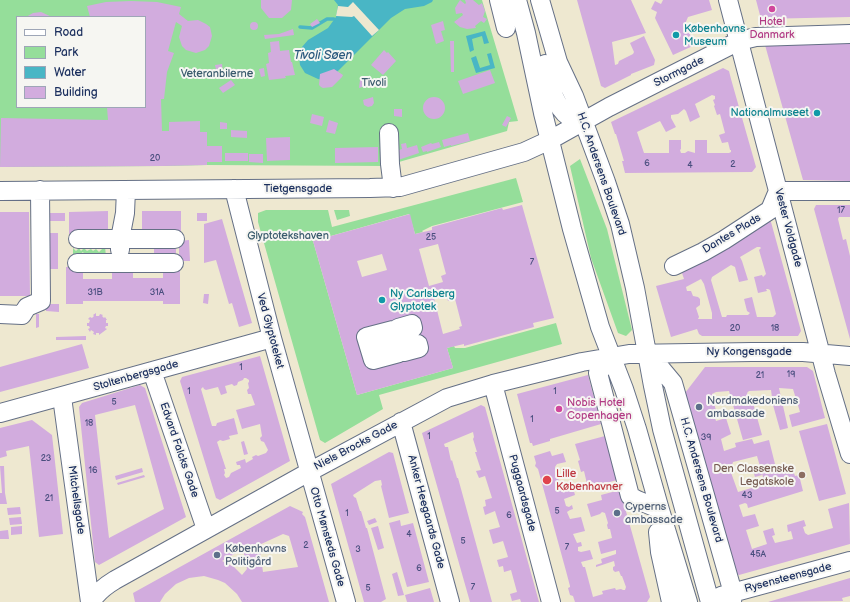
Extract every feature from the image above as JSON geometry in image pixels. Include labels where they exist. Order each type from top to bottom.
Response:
[{"type":"street","points":[[498,0],[506,28]]},
{"type":"street","points":[[517,0],[572,229],[600,327],[624,389],[688,602]]},
{"type":"street","points":[[529,0],[551,88],[564,113],[572,119],[584,121]]},
{"type":"street","name":"H.C. Andersens Boulevard","points":[[540,0],[558,62],[584,121],[620,224],[630,262],[653,386],[666,443],[707,601]]},
{"type":"street","name":"Vester Voldgade","points":[[728,0],[820,354],[850,454]]},
{"type":"street","name":"Stormgade","points":[[584,121],[738,41],[756,37],[850,34]]},
{"type":"street","name":"Tietgensgade","points":[[0,191],[393,188],[524,152],[550,140],[584,121]]},
{"type":"street","points":[[389,133],[390,164],[393,188]]},
{"type":"street","name":"Ved Glyptoteket","points":[[234,189],[272,338],[309,472]]},
{"type":"street","points":[[0,314],[22,315],[27,307],[41,301],[40,190]]},
{"type":"street","points":[[125,263],[126,190]]},
{"type":"street","points":[[778,191],[850,191]]},
{"type":"street","name":"Dantes Plads","points":[[674,266],[708,249],[770,210],[778,191]]},
{"type":"street","points":[[78,239],[175,239]]},
{"type":"street","points":[[77,263],[174,263]]},
{"type":"street","name":"Stoltenbergsgade","points":[[0,413],[272,338]]},
{"type":"street","name":"Ny Kongensgade","points":[[647,353],[752,352],[850,356]]},
{"type":"street","name":"H.C. Andersens Boulevard","points":[[647,353],[673,383],[733,597]]},
{"type":"street","name":"Niels Brocks Gade","points":[[91,602],[96,594],[104,588],[206,529],[447,398],[493,384],[582,362],[611,356],[647,353]]},
{"type":"street","points":[[611,356],[598,373],[630,496],[637,501],[650,504],[660,510]]},
{"type":"street","name":"Edvard Falcks Gade","points":[[152,371],[206,529]]},
{"type":"street","name":"Puggaardsgade","points":[[493,384],[551,602]]},
{"type":"street","name":"Mitchellsgade","points":[[62,397],[91,602]]},
{"type":"street","name":"Anker Heegaards Gade","points":[[402,422],[450,602]]},
{"type":"street","name":"Otto Mønsteds Gade","points":[[309,472],[346,602]]},
{"type":"street","points":[[660,510],[658,529],[660,552],[671,602]]},
{"type":"street","name":"Rysensteensgade","points":[[707,601],[733,597],[850,562]]},
{"type":"green space","name":"Tivoli","points":[[0,0],[482,0],[518,121],[509,122],[507,131],[385,166],[0,167]]},
{"type":"green space","points":[[580,159],[607,229],[632,330],[626,336],[618,333],[591,258],[570,166]]},
{"type":"green space","name":"Glyptotekshaven","points":[[516,178],[523,202],[432,226],[422,231],[423,232],[415,234],[409,214],[313,241],[357,395],[453,368],[447,348],[454,346],[455,348],[465,348],[556,323],[562,344],[379,395],[383,409],[325,443],[320,440],[258,222],[258,213],[266,210],[328,210],[332,227]]},
{"type":"green space","points":[[334,210],[349,210],[350,216],[337,220]]},
{"type":"green space","points":[[105,246],[106,257],[103,257],[99,253],[96,255],[94,253],[91,256],[88,253],[85,255],[83,252],[79,255],[77,253],[73,255],[73,248],[76,251],[79,248],[81,251],[84,248],[87,251],[91,249],[93,251],[96,249],[99,252]]},
{"type":"water","name":"Tivoli Søen","points":[[334,0],[433,0],[424,6],[405,9],[391,18],[336,73],[323,80],[305,73],[300,65],[299,56],[302,47],[308,40],[328,28],[336,17],[338,5]]},
{"type":"water","points":[[485,31],[489,43],[484,44],[482,36],[472,39],[474,50],[470,52],[466,36]]},
{"type":"water","points":[[491,53],[495,68],[476,73],[471,58],[476,56],[480,68],[490,65],[487,54]]},
{"type":"pier","points":[[353,2],[379,30],[372,36],[354,16],[336,16],[338,6],[348,7]]},
{"type":"building","points":[[261,0],[292,0],[291,10],[282,18],[269,18],[261,8]]},
{"type":"building","points":[[460,0],[465,4],[465,0],[473,0],[479,5],[482,3],[485,11],[483,17],[487,19],[484,23],[481,21],[475,26],[476,28],[467,29],[460,27],[454,22],[463,15],[462,13],[456,14],[455,8]]},
{"type":"building","points":[[577,0],[631,0],[646,33],[612,42],[615,65],[618,64],[619,61],[633,54],[634,52],[630,43],[644,36],[655,60],[654,65],[631,74],[605,88],[601,86]]},
{"type":"building","name":"Københavns Museum","points":[[663,0],[709,0],[712,10],[688,17],[685,24],[695,45],[673,55],[655,18],[657,12],[651,9],[655,1],[661,4]]},
{"type":"building","points":[[756,0],[850,0],[850,17],[761,19]]},
{"type":"building","points":[[106,2],[157,2],[181,7],[179,14],[188,21],[198,20],[210,27],[212,36],[209,46],[205,50],[196,53],[186,50],[182,46],[179,37],[182,26],[176,22],[168,51],[174,53],[167,72],[164,99],[161,99],[162,131],[169,131],[169,122],[200,121],[200,132],[207,132],[207,146],[222,146],[222,162],[207,162],[207,165],[163,166],[0,167],[1,118],[108,120],[107,108],[146,108],[146,16],[90,16],[87,6]]},
{"type":"building","points":[[41,12],[50,16],[28,16],[33,13]]},
{"type":"building","points":[[317,19],[320,23],[312,27],[310,24]]},
{"type":"building","points":[[443,21],[445,30],[441,31],[444,41],[436,44],[431,25]]},
{"type":"building","points":[[254,22],[257,23],[257,29],[254,30],[251,29],[250,26],[251,23]]},
{"type":"building","points":[[293,29],[294,35],[265,39],[264,35],[279,34]]},
{"type":"building","points":[[279,41],[280,51],[289,50],[295,75],[285,76],[286,78],[269,80],[266,64],[269,63],[268,53],[271,52],[270,42]]},
{"type":"building","points":[[450,41],[454,41],[454,72],[451,72]]},
{"type":"building","name":"Nationalmuseet","points":[[850,43],[850,181],[803,180],[765,45]]},
{"type":"building","points":[[384,50],[387,53],[388,52],[396,61],[383,75],[371,65]]},
{"type":"building","points":[[222,64],[223,74],[217,74],[215,65]]},
{"type":"building","points":[[264,68],[265,76],[261,77],[259,69]]},
{"type":"building","points":[[723,68],[729,71],[756,167],[752,172],[625,173],[622,161],[624,161],[611,122]],"holes":[[[712,95],[715,96],[715,99],[713,100],[714,106],[717,115],[720,114],[725,133],[719,135],[722,143],[728,142],[731,152],[707,153],[707,140],[695,140],[695,153],[688,151],[681,153],[681,140],[669,140],[669,153],[644,153],[637,132],[660,121],[666,132],[676,127],[671,115],[678,114],[684,109],[690,122],[700,117],[695,104]]]},
{"type":"building","points":[[334,69],[343,75],[342,77],[332,87],[321,87],[319,85],[320,74]]},
{"type":"building","points":[[490,70],[495,83],[463,94],[458,81]]},
{"type":"building","points":[[367,78],[371,84],[359,88],[360,80]]},
{"type":"building","points":[[231,80],[235,85],[223,93],[219,88]]},
{"type":"building","points":[[373,97],[374,103],[372,106],[368,107],[364,105],[363,100]]},
{"type":"building","points":[[434,97],[438,98],[444,104],[444,112],[438,118],[434,119],[430,118],[424,112],[423,108],[424,104],[430,98]]},
{"type":"building","points":[[394,109],[402,109],[402,117],[394,116]]},
{"type":"building","points":[[312,114],[324,117],[322,126],[310,123]]},
{"type":"building","points":[[507,116],[511,118],[506,127],[502,125]]},
{"type":"building","points":[[329,120],[338,123],[335,134],[326,132]]},
{"type":"building","points":[[220,122],[227,123],[227,129],[220,129]]},
{"type":"building","points":[[231,130],[247,131],[247,138],[231,137]]},
{"type":"building","points":[[468,133],[470,141],[444,147],[442,140]]},
{"type":"building","points":[[290,137],[290,160],[267,161],[266,138]]},
{"type":"building","points":[[439,142],[441,147],[423,152],[421,147]]},
{"type":"building","points":[[406,143],[407,148],[417,145],[419,153],[398,160],[396,151],[402,149],[401,144]]},
{"type":"building","points":[[378,147],[378,162],[335,163],[335,148]]},
{"type":"building","points":[[225,153],[248,153],[248,161],[225,161]]},
{"type":"building","points":[[249,154],[263,154],[263,163],[249,162]]},
{"type":"building","name":"Ny Carlsberg Glyptotek","points":[[522,205],[554,318],[533,323],[534,327],[464,346],[464,344],[447,348],[453,368],[357,395],[313,241],[410,214],[415,234],[432,230],[432,227],[502,208],[503,210]],"holes":[[[438,244],[446,274],[441,276],[443,282],[429,286],[419,249]],[[382,254],[387,270],[362,277],[357,261]],[[446,295],[448,301],[455,299],[462,326],[459,327],[460,329],[443,334],[434,298]]]},
{"type":"building","points":[[816,205],[850,205],[850,217],[839,217],[838,219],[843,240],[846,239],[850,256],[850,339],[814,209]]},
{"type":"building","points":[[108,211],[108,234],[69,234],[69,212]]},
{"type":"building","points":[[142,211],[181,211],[181,234],[142,234]]},
{"type":"building","points":[[0,212],[29,212],[30,296],[0,296]]},
{"type":"building","points":[[45,213],[65,213],[65,221],[46,221]]},
{"type":"building","points":[[197,213],[207,213],[207,221],[197,221]]},
{"type":"building","points":[[222,219],[252,323],[239,327],[232,303],[229,304],[216,260],[204,263],[204,224]]},
{"type":"building","points":[[766,220],[771,222],[801,331],[798,336],[702,336],[699,334],[697,329],[671,337],[656,286],[684,279],[682,273],[684,269]],"holes":[[[757,247],[761,248],[759,250],[766,274],[763,277],[762,275],[754,277],[758,293],[767,291],[766,289],[770,290],[776,314],[773,317],[757,317],[752,297],[744,299],[747,311],[750,313],[748,315],[727,315],[726,317],[722,317],[711,280],[712,277],[731,265],[735,267],[739,282],[748,280],[740,257]],[[701,279],[704,284],[712,313],[712,319],[698,319],[699,317],[696,308],[700,305],[700,299],[693,296],[691,291],[687,291],[686,287]]]},
{"type":"building","points":[[46,233],[58,233],[58,269],[46,269]]},
{"type":"building","points":[[189,240],[190,261],[179,261],[179,241]]},
{"type":"building","points":[[154,249],[176,249],[176,259],[154,259]]},
{"type":"building","points":[[66,267],[83,267],[83,279],[112,279],[112,269],[133,269],[133,278],[163,278],[163,267],[180,267],[180,304],[163,304],[163,301],[83,301],[83,304],[66,304]]},
{"type":"building","points":[[204,294],[209,294],[208,304],[203,303]]},
{"type":"building","points":[[46,304],[59,304],[59,312],[46,311]]},
{"type":"building","points":[[96,313],[96,316],[99,316],[100,314],[103,315],[102,316],[107,320],[106,323],[108,323],[108,326],[105,328],[107,329],[99,335],[99,333],[96,333],[96,335],[93,334],[94,332],[91,330],[90,332],[88,329],[90,328],[89,326],[87,326],[87,323],[89,323],[90,320],[88,319],[90,317],[92,318]]},
{"type":"building","points":[[36,314],[39,314],[39,327],[36,328]]},
{"type":"building","points":[[86,336],[86,340],[56,340],[56,337]]},
{"type":"building","points":[[82,344],[89,368],[0,392],[0,367]]},
{"type":"building","points":[[260,356],[290,461],[220,500],[216,498],[180,381],[182,377]],"holes":[[[246,378],[249,380],[249,388],[247,390],[248,394],[251,394],[255,405],[236,410],[242,429],[260,424],[262,436],[260,438],[268,450],[266,453],[252,457],[253,459],[246,463],[245,459],[236,462],[241,468],[231,473],[229,477],[226,478],[224,475],[224,469],[226,469],[217,442],[220,440],[223,441],[230,439],[229,436],[238,434],[234,418],[217,423],[216,426],[212,426],[201,389],[203,387],[206,390],[218,387],[221,395],[227,393],[225,386],[232,384],[234,386],[237,385],[238,382]]]},
{"type":"building","points":[[705,367],[807,367],[813,371],[825,418],[792,427],[789,415],[800,412],[793,389],[779,388],[788,428],[780,430],[773,405],[771,390],[749,391],[747,393],[750,404],[753,403],[762,435],[743,440],[729,391],[716,392],[712,394],[717,415],[714,415],[716,421],[726,418],[731,434],[721,439],[724,451],[736,447],[735,443],[752,439],[754,444],[769,440],[777,472],[792,468],[795,476],[799,475],[803,491],[748,508],[747,504],[745,503],[739,505],[743,517],[755,514],[759,526],[746,530],[752,549],[767,544],[763,531],[773,528],[775,535],[772,536],[775,543],[793,539],[791,531],[788,532],[787,525],[804,520],[806,526],[803,527],[805,533],[808,535],[833,528],[828,509],[849,503],[850,544],[739,575],[734,572],[691,421],[685,393]],"holes":[[[757,456],[765,484],[738,492],[729,467],[733,462]]]},
{"type":"building","name":"Nobis Hotel Copenhagen","points":[[588,375],[601,424],[550,439],[550,441],[533,446],[532,443],[530,443],[517,394]]},
{"type":"building","points":[[140,385],[145,388],[186,517],[99,565],[95,562],[79,407],[82,403]],"holes":[[[135,405],[164,509],[109,538],[95,415]]]},
{"type":"building","points":[[481,405],[485,407],[539,602],[521,602],[520,599],[512,601],[510,594],[517,592],[511,570],[504,572],[503,566],[499,567],[497,560],[508,557],[503,541],[493,544],[489,530],[500,527],[495,511],[485,515],[483,507],[486,506],[485,500],[492,498],[485,476],[479,478],[476,471],[481,470],[475,452],[477,452],[473,439],[473,432],[444,444],[445,447],[448,447],[451,461],[452,460],[458,478],[492,602],[470,602],[422,433]]},
{"type":"building","points":[[32,420],[52,435],[63,534],[39,537],[29,446],[6,451],[7,456],[0,458],[0,428]]},
{"type":"building","points":[[827,424],[846,494],[819,501],[799,431]]},
{"type":"building","points":[[605,436],[617,480],[588,488],[584,471],[581,472],[578,461],[580,460],[575,444]]},
{"type":"building","points":[[244,441],[248,454],[244,455],[241,442]]},
{"type":"building","points":[[550,451],[552,456],[563,453],[566,462],[557,464],[555,467],[556,471],[559,472],[560,476],[558,478],[560,484],[571,481],[575,495],[564,499],[566,506],[569,507],[572,505],[573,509],[567,512],[570,519],[581,517],[585,531],[573,534],[577,543],[581,542],[582,546],[578,547],[578,551],[581,552],[590,550],[593,559],[581,562],[583,567],[585,567],[593,597],[603,594],[602,591],[615,588],[616,590],[625,590],[626,587],[619,571],[615,572],[613,570],[613,567],[615,566],[614,561],[596,567],[596,565],[602,563],[601,559],[616,554],[616,550],[601,554],[598,542],[612,538],[610,529],[608,529],[605,513],[602,512],[591,517],[587,504],[602,500],[601,495],[620,490],[650,597],[647,602],[575,602],[573,596],[570,595],[568,588],[570,586],[566,571],[538,469],[535,466],[536,463],[534,456]]},
{"type":"building","points":[[389,452],[393,453],[409,513],[389,518],[381,486],[381,480],[375,481],[353,495],[356,498],[367,528],[386,599],[381,602],[364,602],[331,484]]},
{"type":"building","points":[[758,465],[762,475],[755,477],[752,467]]},
{"type":"building","points":[[0,466],[4,466],[7,504],[0,504],[0,493],[2,493]]},
{"type":"building","points":[[142,468],[143,472],[116,480],[115,476]]},
{"type":"building","points":[[144,475],[145,477],[118,485],[117,483]]},
{"type":"building","name":"Københavns Politigård","points":[[290,506],[303,512],[302,514],[305,517],[329,602],[242,602],[237,594],[225,583],[204,576],[189,578],[176,584],[165,594],[160,602],[135,602],[133,593]],"holes":[[[283,534],[289,536],[298,567],[263,572],[259,545]],[[243,549],[247,569],[242,575],[234,567],[222,561]]]},
{"type":"building","points":[[20,507],[21,514],[8,515],[7,508]]},
{"type":"building","points":[[21,517],[22,524],[10,525],[9,518]]},
{"type":"building","points":[[375,518],[377,522],[369,525],[367,521]]},
{"type":"building","points":[[400,520],[401,526],[413,523],[429,582],[407,587],[389,523]]},
{"type":"building","points":[[22,526],[22,534],[11,535],[11,527]]},
{"type":"building","points":[[378,526],[384,548],[378,550],[371,528]]},
{"type":"building","points":[[8,530],[9,539],[0,539],[0,531]]},
{"type":"building","points":[[397,572],[404,595],[398,596],[392,574]]},
{"type":"building","points":[[850,578],[850,596],[842,598],[843,601],[768,602]]},
{"type":"building","points":[[430,588],[434,602],[407,602],[405,595]]},
{"type":"waterway","points":[[300,27],[312,28],[327,19],[334,19]]},
{"type":"place","name":"Hotel Danmark","points":[[772,9]]},
{"type":"place","name":"Københavns Museum","points":[[676,35]]},
{"type":"place","name":"Nationalmuseet","points":[[817,113]]},
{"type":"place","name":"Ny Carlsberg Glyptotek","points":[[382,300]]},
{"type":"place","name":"Nordmakedoniens ambassade","points":[[699,407]]},
{"type":"place","name":"Nobis Hotel Copenhagen","points":[[559,409]]},
{"type":"place","name":"Den Classenske Legatskole","points":[[802,475]]},
{"type":"place","name":"Lille Københavner","points":[[547,480]]},
{"type":"place","name":"Cyperns ambassade","points":[[617,513]]},
{"type":"place","name":"Københavns Politigård","points":[[217,555]]},
{"type":"park label","name":"Veteranbilerne","points":[[217,74]]}]
